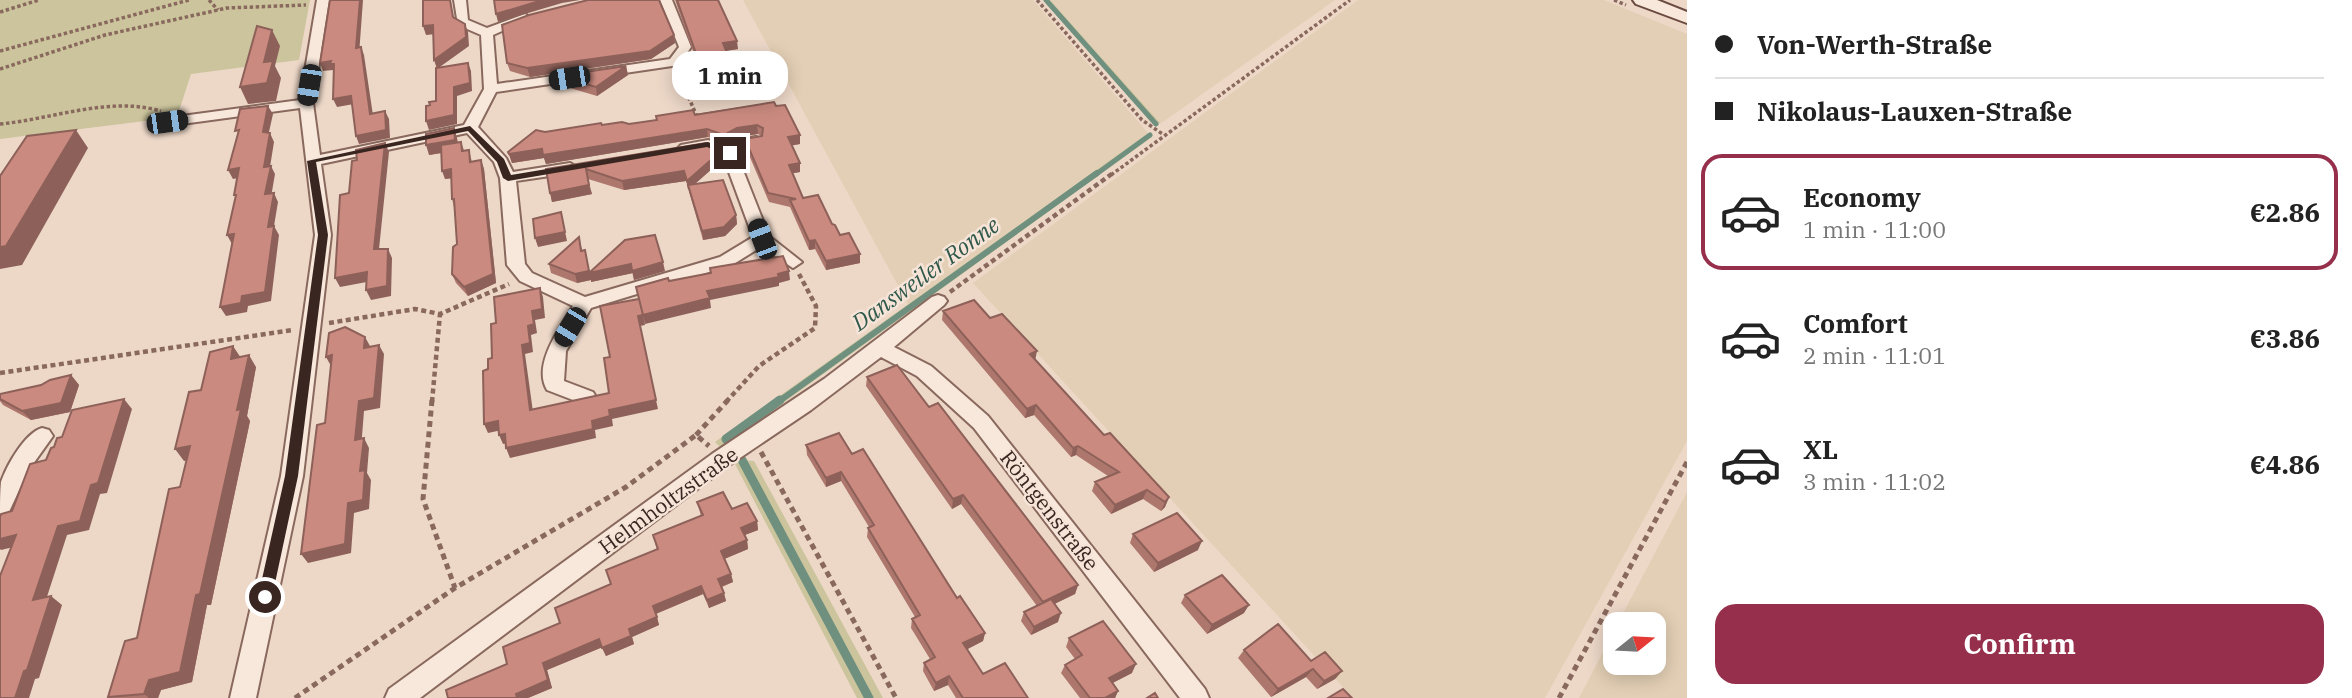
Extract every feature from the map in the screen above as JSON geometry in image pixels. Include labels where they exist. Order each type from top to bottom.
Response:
[{"type":"main road","points":[[1642,0],[1687,18]]},
{"type":"street","points":[[460,0],[462,22],[487,33],[539,15]]},
{"type":"street","points":[[491,89],[674,62],[685,47],[666,0]]},
{"type":"street","points":[[243,698],[292,476],[323,235],[306,103],[323,1]]},
{"type":"street","points":[[312,161],[470,128],[491,89],[487,33]]},
{"type":"street","points":[[167,122],[306,103]]},
{"type":"street","points":[[470,128],[501,161],[508,178],[516,265],[526,276],[584,304]]},
{"type":"street","points":[[668,151],[708,144],[730,153],[762,239],[793,262]]},
{"type":"street","points":[[508,178],[588,164]]},
{"type":"street","points":[[586,397],[554,385],[556,351],[584,304],[726,261],[762,239]]},
{"type":"street","name":"Helmholtzstraße","points":[[398,698],[720,460],[754,439],[880,348],[937,301]]},
{"type":"street","name":"Röntgenstraße","points":[[880,348],[924,371],[981,422],[1196,698]]},
{"type":"street","points":[[0,507],[20,466],[42,436]]},
{"type":"lane","points":[[724,151],[758,140]]},
{"type":"path","points":[[0,12],[39,0]]},
{"type":"path","points":[[0,51],[190,0]]},
{"type":"path","points":[[209,0],[218,10]]},
{"type":"path","points":[[1037,0],[1142,120],[1164,135]]},
{"type":"path","points":[[937,301],[1350,0]]},
{"type":"path","points":[[1,67],[115,33],[218,10],[323,1]]},
{"type":"path","points":[[674,62],[708,144]]},
{"type":"path","points":[[0,124],[30,122],[114,106],[158,109],[164,113],[167,122]]},
{"type":"path","points":[[295,698],[456,588],[625,487],[696,435],[759,366],[815,328],[816,306],[793,262]]},
{"type":"path","points":[[0,373],[415,309],[440,314],[526,276]]},
{"type":"path","points":[[440,314],[423,499],[456,588]]},
{"type":"path","points":[[696,435],[716,452],[720,460]]},
{"type":"path","points":[[754,439],[895,698]]},
{"type":"path","points":[[1559,698],[1687,462]]},
{"type":"shaded area","points":[[0,0],[310,0],[299,60],[191,74],[177,117],[0,139]]},
{"type":"shaded area","points":[[743,0],[1033,0],[1148,133],[908,304]]},
{"type":"shaded area","points":[[1043,0],[1050,0],[1160,123],[1153,124]]},
{"type":"shaded area","points":[[1050,0],[1335,0],[1160,124]]},
{"type":"shaded area","points":[[1358,0],[1604,0],[1687,34],[1687,441],[1545,698],[1353,698],[973,283]]},
{"type":"shaded area","points":[[1148,133],[1152,137],[721,448],[715,442]]},
{"type":"shaded area","points":[[742,460],[754,461],[883,698],[857,698],[735,464]]},
{"type":"shaded area","points":[[1687,492],[1687,698],[1579,698],[1603,652],[1603,676],[1666,676],[1666,612],[1624,612]]},
{"type":"building","points":[[330,0],[360,0],[356,48],[361,47],[370,114],[385,111],[386,130],[356,136],[351,96],[333,99],[334,64],[330,64],[331,61],[320,63]]},
{"type":"building","points":[[423,0],[450,0],[453,17],[465,24],[466,37],[434,60],[433,25],[423,26]]},
{"type":"building","points":[[494,0],[543,0],[496,14]]},
{"type":"building","points":[[588,0],[659,0],[674,35],[650,51],[527,68],[507,63],[502,25]]},
{"type":"building","points":[[677,0],[718,0],[737,41],[723,43],[729,58],[699,62]]},
{"type":"building","points":[[257,26],[272,30],[264,62],[273,61],[267,83],[240,87]]},
{"type":"building","points":[[468,63],[470,83],[454,87],[454,115],[426,121],[426,106],[430,105],[429,102],[436,101],[436,68]]},
{"type":"building","points":[[626,66],[596,87],[558,76]]},
{"type":"building","points":[[774,102],[776,106],[785,105],[800,135],[788,137],[800,163],[789,165],[803,198],[818,195],[832,224],[840,235],[849,233],[860,254],[826,261],[815,240],[809,241],[790,200],[796,199],[768,193],[745,139],[762,136],[763,128],[757,125],[737,128],[724,135],[707,129],[543,155],[542,149],[508,152],[536,130],[545,132],[601,123],[629,124],[693,110],[695,115]]},
{"type":"building","points":[[268,106],[263,132],[270,133],[264,167],[271,166],[265,194],[274,193],[268,227],[274,226],[265,292],[242,296],[241,303],[220,307],[234,234],[227,235],[239,168],[228,170],[239,130],[235,131],[240,109]]},
{"type":"building","points":[[454,128],[455,140],[426,145],[426,134]]},
{"type":"building","points":[[76,130],[6,246],[0,247],[0,176],[27,136]]},
{"type":"building","points":[[461,142],[462,151],[469,150],[470,162],[481,160],[493,274],[464,287],[452,274],[453,247],[457,244],[454,199],[451,169],[442,171],[441,145]]},
{"type":"building","points":[[385,143],[374,249],[388,249],[387,286],[366,290],[367,272],[335,278],[340,195],[349,193],[352,161],[357,160],[356,150]]},
{"type":"building","points":[[706,143],[721,151],[687,181],[684,171],[622,181],[586,169],[589,185],[550,193],[546,169]]},
{"type":"building","points":[[723,180],[736,215],[724,227],[702,231],[688,185]]},
{"type":"building","points":[[561,212],[565,232],[535,238],[533,219]]},
{"type":"building","points":[[655,235],[663,262],[632,271],[631,264],[589,273],[625,240]]},
{"type":"building","points":[[579,237],[589,271],[575,274],[549,264]]},
{"type":"building","points":[[783,256],[789,271],[778,274],[779,277],[707,291],[710,298],[643,315],[636,287],[668,278],[669,281],[711,273],[710,268]]},
{"type":"building","points":[[540,288],[542,309],[532,311],[534,324],[528,326],[530,343],[522,345],[530,410],[609,393],[604,358],[610,357],[600,306],[639,299],[643,315],[638,316],[656,400],[609,410],[610,416],[592,421],[593,429],[506,448],[505,434],[499,435],[498,421],[484,424],[483,371],[488,369],[488,359],[492,358],[491,324],[496,323],[494,297]]},
{"type":"building","points":[[974,300],[990,318],[1002,314],[1037,351],[1030,354],[1104,435],[1110,433],[1169,497],[1165,502],[1147,490],[1115,505],[1095,482],[1119,472],[1078,446],[1073,448],[1036,405],[1027,409],[943,311]]},
{"type":"building","points":[[345,327],[365,337],[364,348],[379,345],[374,398],[359,401],[355,440],[364,438],[360,471],[365,470],[363,500],[348,503],[345,544],[301,554],[317,425],[325,423],[332,355],[326,357],[329,333]]},
{"type":"building","points":[[233,346],[231,359],[249,355],[237,410],[241,409],[180,672],[149,680],[144,694],[108,697],[125,641],[137,638],[169,489],[180,487],[190,446],[175,449],[189,392],[201,390],[210,352]]},
{"type":"building","points":[[897,365],[929,407],[938,403],[1078,585],[1043,602],[963,495],[953,499],[867,377]]},
{"type":"building","points":[[71,375],[61,403],[22,411],[0,399],[0,394]]},
{"type":"building","points":[[124,399],[98,483],[91,485],[80,521],[58,526],[33,600],[51,596],[27,670],[24,671],[15,698],[0,698],[0,576],[16,535],[0,539],[1,514],[12,511],[30,464],[46,460],[57,438],[62,437],[72,410]]},
{"type":"building","points":[[839,433],[852,454],[863,449],[957,598],[960,596],[985,633],[963,643],[983,674],[1005,663],[1028,698],[963,698],[949,676],[936,683],[924,663],[935,657],[912,619],[920,615],[868,528],[874,525],[841,472],[826,478],[806,445]]},
{"type":"building","points":[[723,492],[732,509],[747,503],[757,521],[741,528],[747,540],[721,551],[731,574],[718,579],[724,593],[707,600],[701,586],[653,606],[657,617],[629,629],[631,636],[602,648],[599,639],[543,663],[548,680],[516,694],[517,698],[448,698],[446,690],[507,664],[503,647],[560,623],[555,608],[611,584],[606,570],[658,549],[653,535],[703,515],[697,502]]},
{"type":"building","points":[[1177,513],[1202,541],[1158,563],[1133,534]]},
{"type":"building","points":[[1222,575],[1249,605],[1212,625],[1185,595]]},
{"type":"building","points":[[1051,599],[1061,613],[1034,627],[1024,612]]},
{"type":"building","points":[[1103,621],[1136,664],[1109,678],[1118,691],[1105,698],[1090,698],[1065,665],[1082,655],[1069,638]]},
{"type":"building","points":[[1278,624],[1311,661],[1325,652],[1342,671],[1324,681],[1313,669],[1278,689],[1244,650]]},
{"type":"building","points":[[1343,689],[1352,698],[1328,698]]},
{"type":"waterway","name":"Dansweiler Ronne","points":[[1046,0],[1156,124]]},
{"type":"waterway","name":"Dansweiler Ronne","points":[[1095,175],[1150,135]]},
{"type":"waterway","name":"Dansweiler Ronne","points":[[778,402],[1097,173]]},
{"type":"waterway","name":"Dansweiler Ronne","points":[[729,442],[726,439],[780,400]]},
{"type":"waterway","name":"Dansweiler Ronne","points":[[742,460],[869,698]]},
{"type":"route","points":[[265,597],[292,476],[323,235],[312,161],[470,128],[501,161],[508,178],[708,144],[730,153]]}]
